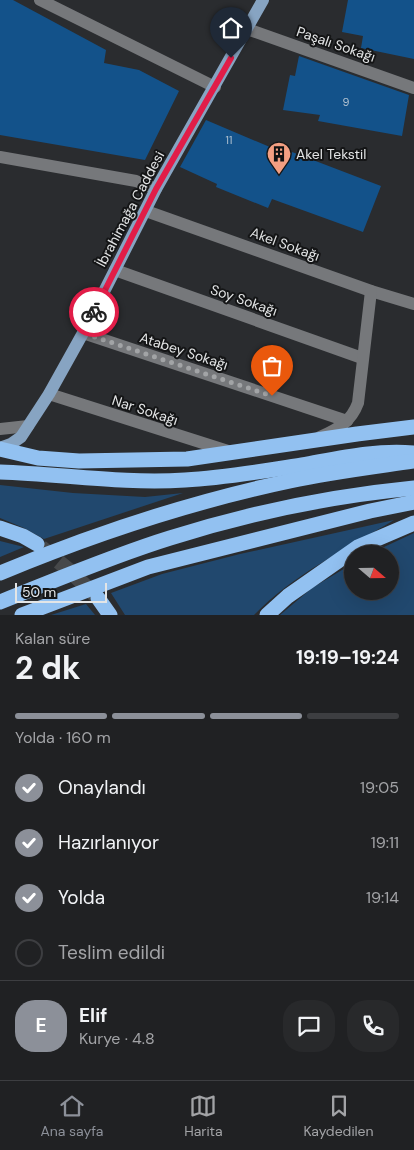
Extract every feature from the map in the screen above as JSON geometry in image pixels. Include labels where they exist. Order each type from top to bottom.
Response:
[{"type":"highway","points":[[0,448],[38,458],[78,461],[187,459],[414,427]]},
{"type":"highway","points":[[0,472],[102,480],[184,481],[302,465],[351,455],[380,452],[414,452]]},
{"type":"highway","points":[[0,573],[96,535],[212,500],[290,481],[357,468],[414,461]]},
{"type":"highway","points":[[0,468],[16,473]]},
{"type":"highway","points":[[0,602],[168,538],[225,522],[281,509],[390,490],[414,488]]},
{"type":"highway","points":[[22,615],[148,568],[370,511],[414,502]]},
{"type":"highway","points":[[267,615],[288,596],[358,547],[414,523]]},
{"type":"highway","points":[[0,528],[23,536],[36,544]]},
{"type":"highway","points":[[98,598],[110,615]]},
{"type":"main road","name":"İbrahimağa Caddesi","points":[[0,448],[11,444],[21,437],[48,394],[83,333],[156,189],[263,0]]},
{"type":"street","points":[[40,0],[58,4],[215,87]]},
{"type":"street","name":"Paşalı Sokağı","points":[[247,29],[414,88]]},
{"type":"street","points":[[0,157],[136,181],[156,189]]},
{"type":"street","name":"Akel Sokağı","points":[[146,211],[371,291],[414,304]]},
{"type":"street","name":"Soy Sokağı","points":[[115,270],[362,358]]},
{"type":"street","points":[[316,440],[347,421],[354,414],[358,403],[371,291]]},
{"type":"street","name":"Atabey Sokağı","points":[[83,333],[347,421]]},
{"type":"street","name":"Nar Sokağı","points":[[48,394],[233,453]]},
{"type":"street","points":[[0,429],[28,426]]},
{"type":"shaded area","points":[[0,485],[73,493],[145,497],[183,493],[44,539],[0,518]]},
{"type":"shaded area","points":[[394,520],[351,545],[344,545],[344,549],[286,587],[254,615],[125,615],[111,593],[162,574],[240,554]]},
{"type":"shaded area","points":[[414,533],[414,615],[280,615],[312,588],[344,569],[344,600],[399,600],[399,545],[388,545]]},
{"type":"shaded area","points":[[0,541],[24,547],[0,557]]},
{"type":"shaded area","points":[[86,604],[95,615],[51,615]]},
{"type":"building","points":[[0,0],[13,0],[106,50],[104,63],[139,70],[179,91],[145,160],[0,135]]},
{"type":"building","points":[[348,0],[414,0],[414,59],[361,48],[363,36],[342,32]]},
{"type":"building","points":[[299,56],[409,95],[402,136],[318,121],[320,115],[283,110],[290,75],[295,76]]},
{"type":"building","name":"Akel Tekstil","points":[[206,120],[291,156],[292,152],[381,186],[363,232],[272,199],[268,208],[216,187],[217,184],[180,167]]},
{"type":"tunnel","points":[[41,547],[98,598]]},
{"type":"way so far","points":[[94,312],[83,333],[272,396]]},
{"type":"place","name":"Akel Tekstil","points":[[279,175]]},
{"type":"route","points":[[94,312],[156,189],[231,58]]}]
